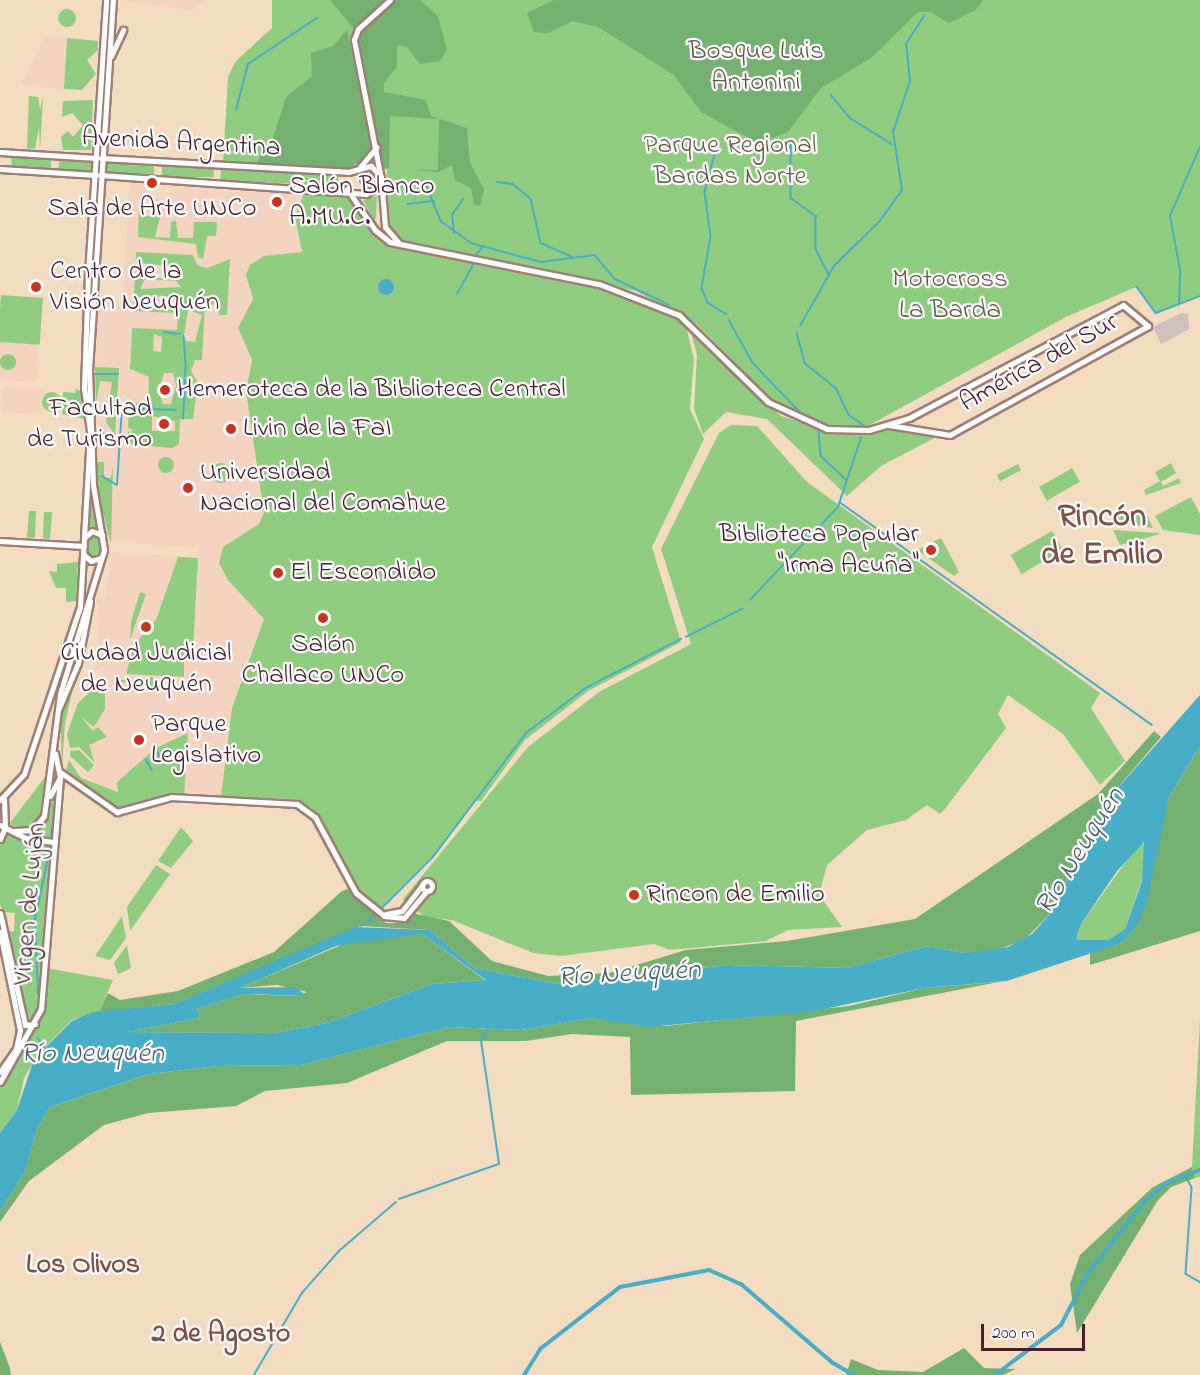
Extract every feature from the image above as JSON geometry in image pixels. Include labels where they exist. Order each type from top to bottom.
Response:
[{"type":"main road","points":[[0,839],[3,826],[1,808],[7,796],[22,778],[77,621],[84,546],[90,431],[84,359],[106,0]]},
{"type":"main road","points":[[98,158],[113,0]]},
{"type":"main road","points":[[390,0],[355,35],[377,142],[381,181],[380,204],[389,235],[406,245]]},
{"type":"main road","points":[[108,67],[123,30],[111,35]]},
{"type":"main road","points":[[359,168],[377,142]]},
{"type":"main road","name":"Avenida Argentina","points":[[0,152],[348,172],[359,168]]},
{"type":"main road","points":[[359,168],[374,168],[381,181]]},
{"type":"main road","name":"Avenida Argentina","points":[[0,169],[347,189],[356,193]]},
{"type":"main road","points":[[48,800],[55,754],[58,710],[92,583],[102,556],[103,537],[93,485],[89,379],[97,175]]},
{"type":"main road","points":[[356,193],[370,194],[381,181]]},
{"type":"main road","points":[[356,193],[381,236],[406,245],[639,296],[684,318],[763,398],[792,417],[842,431],[889,425],[909,418],[922,431]]},
{"type":"main road","name":"América del Sur","points":[[909,418],[1123,305],[1148,326],[950,435],[941,429],[922,431]]},
{"type":"main road","points":[[889,425],[922,431]]},
{"type":"main road","points":[[84,539],[94,531],[103,537]]},
{"type":"main road","points":[[0,541],[84,546]]},
{"type":"main road","points":[[83,553],[90,561],[102,556]]},
{"type":"main road","points":[[39,731],[48,728],[55,735]]},
{"type":"main road","name":"Virgen de Luján","points":[[0,1083],[35,1024],[41,1007],[60,774],[55,754]]},
{"type":"main road","points":[[14,831],[38,826],[60,774],[117,812],[173,797],[302,805],[316,819],[354,890],[379,912],[402,919],[427,891],[423,884],[400,912],[379,912]]},
{"type":"main road","points":[[0,800],[7,796]]},
{"type":"main road","points":[[3,826],[26,838],[55,842]]},
{"type":"main road","points":[[0,913],[25,1024],[35,1024]]},
{"type":"main road","points":[[0,932],[20,1018],[14,1053],[0,1072]]},
{"type":"shaded area","points":[[122,0],[204,0],[192,10]]},
{"type":"shaded area","points":[[46,37],[67,38],[64,89],[21,84]]},
{"type":"shaded area","name":"Universidad Nacional del Comahue","points":[[130,180],[153,182],[153,198],[169,199],[172,183],[244,186],[249,192],[250,187],[305,190],[295,217],[302,252],[250,265],[246,275],[253,299],[238,328],[252,360],[246,391],[256,432],[255,470],[261,484],[287,496],[257,662],[246,659],[232,712],[221,797],[112,792],[84,775],[96,760],[86,748],[81,717],[101,698],[104,672],[89,668],[96,668],[100,603],[95,599],[107,596],[110,552],[198,558],[199,547],[111,542],[112,487],[97,486],[97,303],[123,304]]},
{"type":"shaded area","points":[[1181,313],[1188,314],[1189,329],[1161,344],[1153,327]]},
{"type":"shaded area","points":[[0,342],[38,344],[36,382],[0,380]]},
{"type":"shaded area","points":[[4,387],[44,389],[43,414],[3,412]]},
{"type":"green space","name":"Parque Regional Bardas Norte","points":[[272,0],[1200,0],[1200,296],[1156,313],[1136,287],[1066,317],[866,427],[831,428],[780,408],[696,323],[636,291],[400,241],[388,230],[387,171],[379,141],[350,170],[223,163],[228,77],[236,61],[272,28]]},
{"type":"green space","points":[[330,0],[388,0],[354,29]]},
{"type":"green space","points":[[393,0],[420,0],[438,16],[447,50],[440,61],[420,64],[407,47],[397,45],[397,67],[384,83],[384,92],[426,100],[431,116],[467,128],[470,163],[484,189],[480,206],[474,205],[471,188],[455,180],[452,165],[439,172],[412,170],[438,170],[439,119],[390,116],[389,168],[384,169],[356,38]]},
{"type":"green space","name":"Bosque Luis Antonini","points":[[554,0],[983,0],[976,10],[949,23],[930,12],[918,12],[871,58],[821,88],[788,132],[758,143],[701,112],[674,75],[598,27],[573,21],[548,33],[534,32],[527,13]]},
{"type":"green space","points":[[67,9],[73,12],[76,18],[73,24],[67,27],[61,24],[58,18],[61,12]]},
{"type":"green space","points":[[347,30],[372,152],[351,168],[256,163],[273,138],[286,97],[312,76],[311,53],[333,46]]},
{"type":"green space","points":[[67,38],[98,41],[98,50],[87,60],[96,74],[82,90],[64,89]]},
{"type":"green space","points":[[29,96],[38,97],[40,109],[43,97],[40,149],[39,127],[35,149],[27,148]]},
{"type":"green space","points":[[93,100],[91,150],[63,150],[61,137],[68,131],[73,137],[83,125],[72,113],[62,117],[63,101]]},
{"type":"green space","points":[[11,155],[51,157],[51,168],[12,168]]},
{"type":"green space","points":[[60,157],[91,160],[92,170],[58,170]]},
{"type":"green space","points":[[104,160],[154,163],[154,174],[104,173]]},
{"type":"green space","points":[[162,164],[213,166],[214,177],[162,177]]},
{"type":"green space","points":[[221,167],[339,173],[338,186],[220,180]]},
{"type":"green space","points":[[305,190],[348,194],[369,228],[384,239],[599,284],[639,295],[684,318],[694,359],[690,409],[704,439],[652,547],[681,642],[588,691],[525,740],[481,801],[475,801],[433,857],[379,912],[352,888],[311,807],[291,799],[221,797],[232,708],[264,619],[228,580],[219,563],[223,547],[259,524],[264,513],[246,391],[252,360],[238,328],[253,299],[246,275],[250,265],[264,256],[302,252],[295,217]]},
{"type":"green space","points":[[377,196],[376,218],[374,220],[363,200]]},
{"type":"green space","points":[[139,203],[144,203],[144,216],[160,217],[155,237],[170,238],[171,222],[176,220],[178,238],[193,238],[194,222],[217,222],[216,236],[207,236],[203,259],[198,257],[196,244],[138,237]]},
{"type":"green space","points":[[136,252],[193,255],[197,265],[207,268],[230,259],[227,315],[219,315],[219,305],[205,304],[202,360],[195,360],[191,371],[198,383],[193,419],[180,419],[179,444],[172,448],[127,444],[128,432],[134,431],[128,427],[129,405],[148,400],[149,377],[130,369],[132,328],[177,330],[178,313],[133,311],[135,277],[180,279],[180,267],[136,263]],"holes":[[[145,279],[176,281],[181,287],[140,289]],[[157,295],[157,301],[159,295],[180,300],[180,308],[137,307],[138,297]],[[188,310],[202,315],[195,342],[186,341],[184,335]],[[154,334],[162,337],[161,352],[153,351]],[[164,373],[173,373],[176,385],[171,404],[163,404],[159,392]],[[152,416],[175,421],[175,431],[152,431]]]},
{"type":"green space","points":[[1,295],[43,298],[40,345],[0,342]]},
{"type":"green space","points":[[689,325],[781,416],[843,435],[896,429],[940,435],[881,466],[847,496],[767,419],[726,412],[703,434],[694,409],[697,355]]},
{"type":"green space","points":[[8,354],[16,362],[8,370],[0,362]]},
{"type":"green space","points":[[95,367],[119,368],[115,435],[106,422],[112,382],[100,381],[96,404]]},
{"type":"green space","points":[[75,389],[82,391],[84,419],[62,414],[63,392],[76,393]]},
{"type":"green space","points":[[52,392],[59,395],[62,402],[59,409],[52,412],[45,409],[42,402],[45,395]]},
{"type":"green space","points":[[731,425],[757,426],[807,482],[1100,693],[1091,708],[1125,761],[1100,785],[1063,734],[1008,695],[998,714],[1006,728],[940,814],[927,805],[906,820],[867,830],[827,865],[819,895],[842,927],[788,930],[766,941],[670,950],[654,944],[561,956],[533,953],[452,920],[425,917],[403,899],[528,747],[599,692],[691,644],[661,549],[719,433]]},
{"type":"green space","points":[[163,457],[169,457],[174,465],[172,471],[163,473],[158,468],[158,462]]},
{"type":"green space","points":[[98,462],[104,462],[104,478],[111,478],[113,465],[111,544],[96,486]]},
{"type":"green space","points":[[217,463],[225,463],[231,469],[231,477],[225,483],[217,483],[211,477],[211,469]]},
{"type":"green space","points":[[1171,463],[1176,473],[1161,482],[1163,486],[1179,478],[1181,483],[1146,495],[1144,490],[1160,481],[1155,472]]},
{"type":"green space","points":[[1018,464],[1021,470],[1000,481],[997,475]]},
{"type":"green space","points":[[1072,468],[1080,482],[1047,501],[1039,487]]},
{"type":"green space","points":[[90,497],[92,499],[97,527],[89,527]]},
{"type":"green space","points":[[1191,497],[1200,514],[1200,535],[1163,530],[1155,516]]},
{"type":"green space","points":[[1145,510],[1153,528],[1109,521],[1126,512],[1129,518]]},
{"type":"green space","points":[[29,511],[36,511],[35,538],[27,537]]},
{"type":"green space","points":[[44,512],[52,512],[50,539],[43,538]]},
{"type":"green space","points":[[1113,530],[1158,533],[1160,534],[1120,545]]},
{"type":"green space","points":[[1052,531],[1063,550],[1021,574],[1010,555]]},
{"type":"green space","points":[[94,536],[101,539],[104,546],[101,553],[94,556],[87,553],[84,546],[87,539]]},
{"type":"green space","points":[[941,538],[959,572],[954,576],[917,550]]},
{"type":"green space","points":[[178,557],[198,558],[193,649],[184,655],[184,677],[126,674],[135,643],[156,620]]},
{"type":"green space","points":[[78,562],[76,601],[66,602],[66,588],[56,588],[49,571],[57,572],[57,564]]},
{"type":"green space","points":[[140,592],[146,594],[130,640],[131,622]]},
{"type":"green space","points":[[152,677],[168,690],[110,680],[137,680]]},
{"type":"green space","points":[[74,684],[65,723],[62,767],[60,710]]},
{"type":"green space","points":[[94,688],[105,693],[105,709],[94,727],[81,717],[93,731],[98,727],[107,737],[89,745],[95,763],[79,747],[70,748],[67,734],[78,703]]},
{"type":"green space","points":[[1154,731],[1161,737],[1109,798],[1051,913],[1024,940],[993,951],[965,953],[927,946],[847,968],[728,965],[558,984],[474,968],[430,930],[361,926],[174,1004],[99,1012],[108,993],[120,1000],[178,991],[274,952],[342,891],[352,888],[386,923],[399,923],[412,913],[449,921],[492,961],[548,976],[610,973],[686,950],[787,941],[915,919],[1098,794]]},
{"type":"green space","points":[[188,733],[184,797],[167,795],[115,809],[66,770],[69,760],[81,778],[118,792],[117,782],[156,748]]},
{"type":"green space","points":[[1200,746],[1200,931],[1090,965],[1090,953],[1122,943],[1136,928],[1169,797]]},
{"type":"green space","points":[[79,750],[94,765],[88,772],[70,756],[70,751]]},
{"type":"green space","points":[[48,773],[39,819],[27,827],[13,826],[10,823]]},
{"type":"green space","points":[[58,785],[53,839],[23,834],[43,824]]},
{"type":"green space","points":[[181,827],[193,841],[171,868],[158,861]]},
{"type":"green space","points":[[6,831],[52,844],[40,1007],[28,1026],[3,920],[7,915],[8,930],[14,932],[15,913],[3,912],[0,904],[0,844]]},
{"type":"green space","points":[[1140,842],[1145,845],[1144,873],[1125,929],[1108,940],[1076,940],[1081,924]]},
{"type":"green space","points":[[156,865],[170,874],[130,931],[127,907]]},
{"type":"green space","points":[[122,916],[126,938],[110,960],[95,956]]},
{"type":"green space","points":[[422,934],[485,980],[432,984],[327,1023],[274,1033],[127,1032],[200,1018],[197,1009],[244,994],[297,996],[307,992],[277,985],[240,988],[346,943]]},
{"type":"green space","points":[[127,945],[131,968],[118,974],[114,963]]},
{"type":"green space","points":[[46,968],[113,980],[99,1012],[72,1020],[39,1053],[24,1078],[17,1110],[0,1133],[0,1085],[42,1013]]},
{"type":"green space","points":[[999,982],[796,1021],[795,1091],[631,1095],[630,1037],[572,1034],[526,1041],[447,1041],[347,1083],[265,1091],[236,1106],[148,1113],[104,1125],[29,1181],[0,1222],[0,1211],[25,1172],[37,1129],[50,1107],[149,1074],[218,1066],[301,1065],[449,1027],[522,1030],[592,1018],[666,1026],[849,1006],[924,988]]},
{"type":"green space","points":[[1200,1019],[1200,1177],[1195,1178],[1192,1167]]},
{"type":"green space","points":[[1192,1167],[1195,1178],[1171,1187],[1158,1200],[1077,1333],[1070,1284],[1080,1255],[1153,1187]]},
{"type":"green space","points":[[0,1342],[10,1368],[11,1375],[0,1375]]},
{"type":"green space","points":[[964,1348],[984,1368],[1016,1369],[1003,1375],[846,1375],[851,1359],[878,1370],[923,1372]]},
{"type":"water","points":[[366,173],[371,175],[373,180],[371,185],[366,187],[361,185],[359,180],[361,175]]},
{"type":"water","points":[[383,279],[389,279],[394,287],[392,293],[383,295],[378,290],[378,284]]},
{"type":"water","name":"Río Neuquén","points":[[1200,695],[1200,746],[1169,797],[1146,905],[1136,928],[1122,943],[1007,981],[924,988],[815,1011],[649,1027],[592,1018],[522,1030],[449,1027],[301,1065],[218,1066],[149,1074],[50,1107],[37,1129],[25,1172],[0,1211],[0,1133],[17,1110],[34,1059],[72,1021],[93,1012],[174,1004],[355,927],[430,930],[474,968],[558,984],[728,965],[847,968],[927,946],[965,953],[1008,947],[1032,934],[1051,913],[1109,798]],"holes":[[[1144,842],[1142,881],[1125,929],[1108,940],[1076,940],[1081,924],[1117,871]],[[422,934],[486,980],[432,984],[327,1023],[274,1033],[127,1032],[200,1018],[197,1009],[244,994],[307,996],[295,987],[240,988],[336,946]]]},
{"type":"waterway","points":[[800,326],[834,266],[879,222],[902,190],[893,132],[910,81],[906,44],[924,16]]},
{"type":"waterway","points":[[236,110],[248,64],[317,18]]},
{"type":"waterway","points":[[831,95],[850,118],[892,144]]},
{"type":"waterway","points":[[791,139],[791,198],[816,216],[816,249],[829,275]]},
{"type":"waterway","points":[[1179,305],[1180,270],[1170,216],[1200,147]]},
{"type":"waterway","points":[[715,155],[705,192],[711,237],[702,288],[708,303],[726,314]]},
{"type":"waterway","points":[[425,181],[441,221],[471,243],[541,262],[595,255],[615,279],[668,304]]},
{"type":"waterway","points":[[497,182],[513,184],[531,199],[541,243],[574,258]]},
{"type":"waterway","points":[[454,233],[452,215],[463,199]]},
{"type":"waterway","points":[[408,204],[434,201]]},
{"type":"waterway","points":[[476,255],[483,246]]},
{"type":"waterway","points":[[457,294],[474,263]]},
{"type":"waterway","points":[[1137,287],[1156,313],[1200,296]]},
{"type":"waterway","points":[[729,320],[753,363],[802,414]]},
{"type":"waterway","points":[[164,332],[180,334]]},
{"type":"waterway","points":[[797,333],[805,363],[836,388],[849,415],[864,425]]},
{"type":"waterway","points":[[184,336],[186,362]]},
{"type":"waterway","points":[[185,377],[186,364]]},
{"type":"waterway","points":[[95,374],[118,374]]},
{"type":"waterway","points":[[183,419],[185,380]]},
{"type":"waterway","points":[[102,476],[117,485],[122,408]]},
{"type":"waterway","points":[[133,408],[147,409]]},
{"type":"waterway","points":[[148,409],[176,410]]},
{"type":"waterway","points":[[819,432],[821,456],[846,479]]},
{"type":"waterway","points":[[98,433],[107,434]]},
{"type":"waterway","points":[[750,600],[838,507],[861,438]]},
{"type":"waterway","points":[[841,503],[1152,725]]},
{"type":"waterway","points":[[686,637],[742,609]]},
{"type":"waterway","points":[[382,908],[433,857],[526,733],[586,688],[681,639]]},
{"type":"waterway","points":[[155,749],[162,759]]},
{"type":"waterway","points":[[146,759],[152,770]]},
{"type":"waterway","points":[[51,839],[53,823]]},
{"type":"waterway","points":[[38,994],[35,919],[51,845]]},
{"type":"waterway","points":[[361,926],[377,915]]},
{"type":"waterway","points":[[399,1199],[499,1164],[481,1041],[489,1026]]},
{"type":"waterway","points":[[38,1038],[44,1047]]},
{"type":"waterway","points":[[995,1375],[1061,1325],[1088,1273],[1145,1201],[1166,1183],[1200,1170]]},
{"type":"waterway","points":[[1186,1176],[1192,1188],[1186,1274],[1200,1282]]},
{"type":"waterway","points":[[254,1375],[302,1293],[339,1251],[396,1202]]},
{"type":"waterway","points":[[524,1375],[540,1349],[620,1287],[709,1270],[741,1284],[833,1363],[854,1375]]},
{"type":"place","name":"Sala de Arte UNCo","points":[[152,183]]},
{"type":"place","name":"Salón Blanco A.MU.C.","points":[[277,202]]},
{"type":"place","name":"Centro de la Visión Neuquén","points":[[36,287]]},
{"type":"place","name":"Hemeroteca de la Biblioteca Central","points":[[165,390]]},
{"type":"place","name":"Facultad de Turismo","points":[[164,424]]},
{"type":"place","name":"Livin de la FaI","points":[[231,429]]},
{"type":"place","name":"Universidad Nacional del Comahue","points":[[188,488]]},
{"type":"place","name":"Biblioteca Popular \"Irma Acuña\"","points":[[931,550]]},
{"type":"place","name":"El Escondido","points":[[278,573]]},
{"type":"place","name":"Salón Challaco UNCo","points":[[323,618]]},
{"type":"place","name":"Ciudad Judicial de Neuquén","points":[[146,627]]},
{"type":"place","name":"Parque Legislativo","points":[[139,740]]},
{"type":"place","name":"Rincon de Emilio","points":[[634,895]]},
{"type":"district","name":"Rincón de Emilio","points":[[1102,537]]},
{"type":"district","name":"Los Olivos","points":[[83,1266]]},
{"type":"district","name":"2 de Agosto","points":[[221,1335]]},
{"type":"park label","name":"Motocross La Barda","points":[[950,294]]}]
